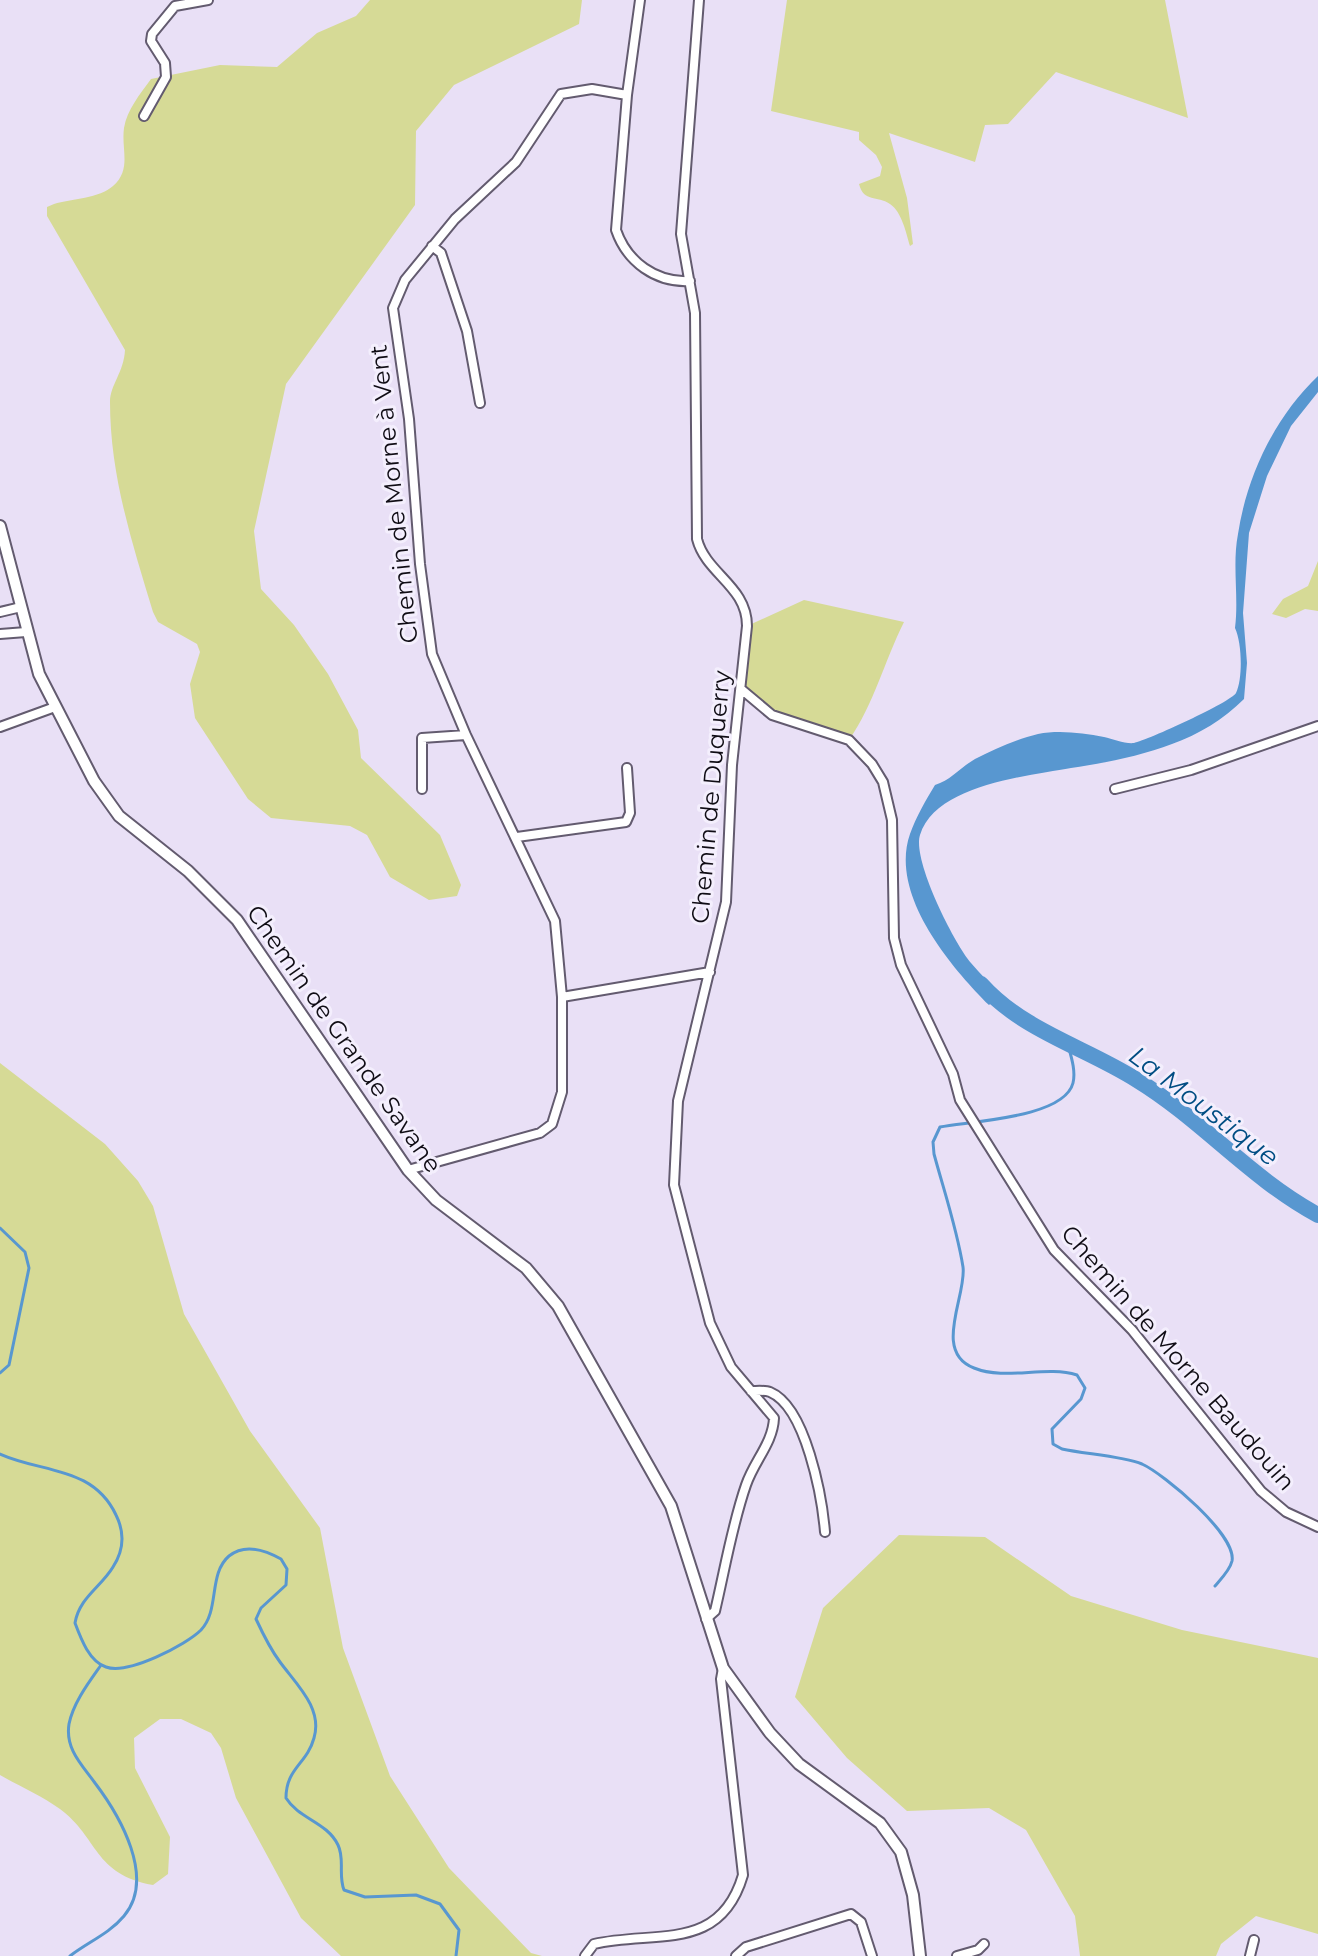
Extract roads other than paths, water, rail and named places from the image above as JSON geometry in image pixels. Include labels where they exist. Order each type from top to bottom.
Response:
[{"type":"street","points":[[144,116],[166,77],[165,63],[151,41],[152,34],[175,6],[208,0]]},
{"type":"street","points":[[640,0],[627,95],[616,230],[622,247],[633,260],[662,278],[690,281]]},
{"type":"street","name":"Chemin de Duquerry","points":[[699,0],[682,215],[696,320],[697,539],[705,557],[737,591],[747,615],[732,765],[726,902],[678,1101],[674,1185],[710,1323],[731,1367],[771,1410],[774,1427],[752,1469],[715,1611],[706,1619]]},
{"type":"street","name":"Chemin de Morne à Vent","points":[[408,1170],[514,1143],[540,1133],[552,1124],[562,1092],[562,997],[555,921],[466,735],[432,654],[420,564],[409,419],[393,308],[405,280],[455,219],[516,162],[561,94],[592,89],[627,95]]},
{"type":"street","points":[[432,246],[441,253],[467,331],[480,403]]},
{"type":"street","name":"Chemin de Grande Savane","points":[[0,526],[39,674],[108,803],[219,898],[237,920],[408,1170],[436,1200],[526,1268],[558,1306],[671,1506],[723,1668],[770,1733],[799,1764],[880,1823],[901,1852],[913,1895],[920,1956]]},
{"type":"street","points":[[0,612],[21,607]]},
{"type":"street","points":[[0,634],[26,632]]},
{"type":"street","name":"Chemin de Morne Baudouin","points":[[741,689],[772,715],[849,740],[872,764],[883,782],[893,833],[894,938],[901,965],[976,1128],[1054,1250],[1132,1330],[1261,1491],[1286,1512],[1318,1527]]},
{"type":"street","points":[[0,727],[55,707]]},
{"type":"street","points":[[1115,789],[1191,770],[1318,726]]},
{"type":"street","points":[[422,789],[422,738],[466,735]]},
{"type":"street","points":[[517,837],[626,822],[630,813],[627,768]]},
{"type":"street","points":[[562,997],[710,972]]},
{"type":"street","points":[[751,1391],[771,1392],[784,1403],[799,1426],[823,1509],[825,1532]]},
{"type":"street","points":[[585,1956],[594,1944],[687,1933],[715,1921],[735,1902],[743,1875],[721,1679],[723,1668]]},
{"type":"street","points":[[736,1956],[746,1947],[851,1914],[861,1922],[872,1956]]},
{"type":"street","points":[[1250,1956],[1254,1940]]},
{"type":"street","points":[[957,1956],[984,1944]]},
{"type":"water","points":[[1318,376],[1318,392],[1291,426],[1267,476],[1249,533],[1243,613],[1247,663],[1244,699],[1210,726],[1160,748],[1135,756],[1009,779],[964,793],[944,804],[929,818],[920,835],[922,863],[945,920],[971,963],[1000,995],[989,1005],[941,950],[915,904],[908,881],[906,857],[910,834],[921,809],[935,785],[975,759],[1014,741],[1038,734],[1063,732],[1134,743],[1188,720],[1236,693],[1241,660],[1235,628],[1236,557],[1242,512],[1256,469],[1276,428]]},
{"type":"waterway","name":"La Moustique","points":[[981,984],[1035,1026],[1137,1080],[1183,1112],[1270,1184],[1318,1215]]},
{"type":"waterway","points":[[1068,1045],[1074,1078],[1066,1095],[1035,1111],[940,1127],[933,1142],[963,1267],[954,1322],[955,1349],[962,1360],[986,1372],[1065,1372],[1077,1375],[1085,1388],[1081,1399],[1052,1429],[1053,1444],[1062,1449],[1142,1464],[1197,1506],[1223,1536],[1230,1550],[1231,1564],[1215,1586]]},
{"type":"waterway","points":[[0,1228],[25,1252],[29,1268],[9,1365],[0,1373]]},
{"type":"waterway","points":[[0,1454],[80,1479],[94,1487],[116,1515],[122,1535],[117,1561],[81,1607],[75,1623],[90,1655],[106,1667],[128,1667],[142,1663],[183,1643],[201,1630],[210,1613],[218,1572],[235,1552],[255,1549],[281,1559],[287,1569],[286,1585],[261,1608],[256,1619],[277,1657],[306,1697],[316,1727],[311,1747],[289,1780],[286,1798],[333,1837],[340,1850],[344,1890],[365,1897],[416,1895],[440,1904],[459,1930],[456,1956]]},
{"type":"waterway","points":[[70,1956],[124,1916],[133,1901],[136,1884],[135,1866],[124,1830],[76,1756],[68,1733],[74,1708],[101,1665]]}]
